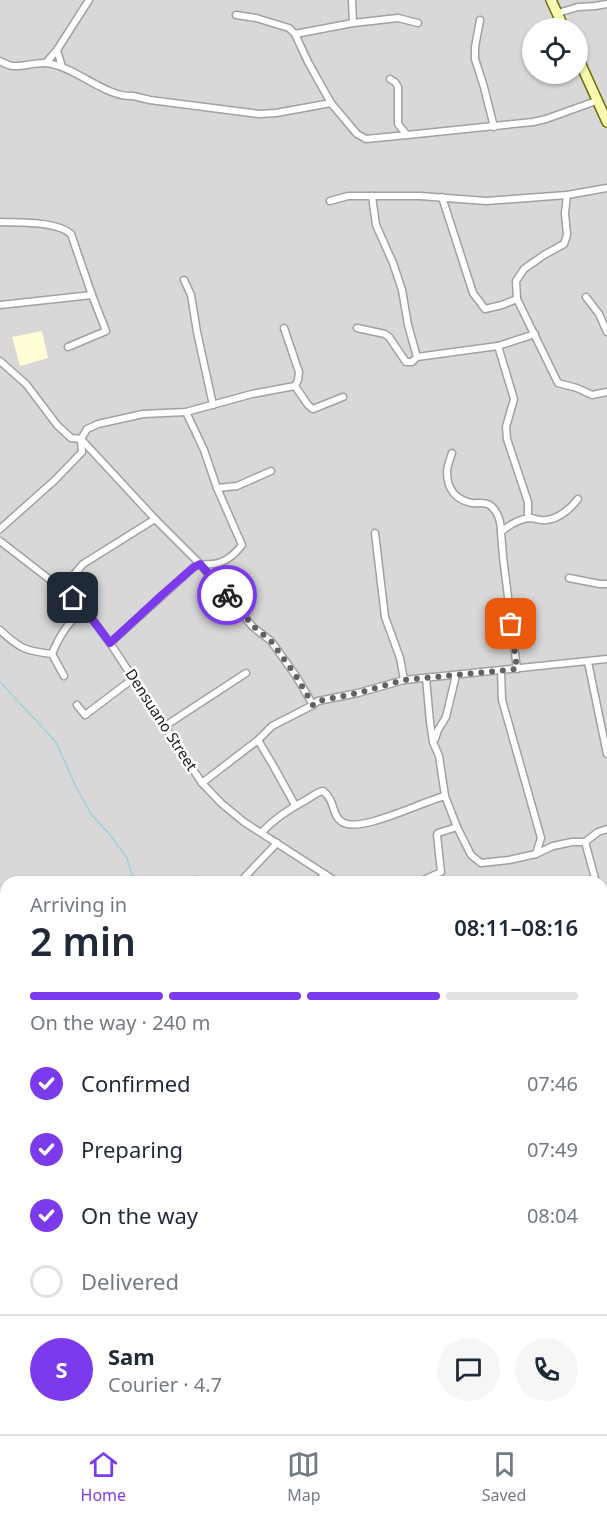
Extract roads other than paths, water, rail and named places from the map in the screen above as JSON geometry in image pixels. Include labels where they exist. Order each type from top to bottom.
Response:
[{"type":"street","points":[[46,63],[89,0]]},
{"type":"street","points":[[352,0],[353,23]]},
{"type":"street","points":[[551,0],[560,18]]},
{"type":"street","points":[[558,14],[578,7],[607,4]]},
{"type":"street","points":[[236,15],[256,18],[289,28],[295,34],[331,103],[357,134],[366,139],[494,127],[546,119],[596,100]]},
{"type":"street","points":[[295,34],[353,23],[398,18],[418,23]]},
{"type":"street","points":[[480,20],[475,59],[494,127]]},
{"type":"street","points":[[57,50],[62,68]]},
{"type":"street","points":[[0,62],[13,66],[46,63],[127,97],[133,96],[222,110],[259,114],[276,113],[331,103]]},
{"type":"street","points":[[390,79],[398,87],[398,124],[407,135]]},
{"type":"street","points":[[588,81],[607,122]]},
{"type":"street","points":[[330,201],[348,196],[420,196],[486,201],[567,195],[607,188]]},
{"type":"street","points":[[567,195],[565,213],[567,235],[564,244],[524,269],[516,281],[517,299],[558,383],[578,388],[592,395],[607,392]]},
{"type":"street","points":[[372,196],[376,225],[402,290],[417,357]]},
{"type":"street","points":[[442,197],[473,293],[480,303],[485,309],[517,299]]},
{"type":"street","points":[[0,222],[33,223],[67,230],[71,234],[106,331],[68,347]]},
{"type":"street","points":[[184,280],[191,295],[213,405]]},
{"type":"street","points":[[0,305],[92,295]]},
{"type":"street","points":[[586,297],[599,314],[607,332]]},
{"type":"street","points":[[284,328],[299,372],[295,386]]},
{"type":"street","points":[[357,328],[385,334],[406,362],[412,362],[417,357],[498,346],[535,334]]},
{"type":"street","points":[[498,346],[514,399],[506,427],[507,439],[528,502],[528,518]]},
{"type":"street","points":[[1,363],[26,384],[57,425],[70,438],[81,439],[200,564],[254,627],[271,641],[313,705]]},
{"type":"street","points":[[0,529],[70,466],[82,452],[81,439],[87,429],[98,424],[143,414],[186,412],[252,394],[295,386]]},
{"type":"street","points":[[295,386],[313,409],[343,397]]},
{"type":"street","points":[[110,643],[194,567],[200,564],[225,562],[242,544],[186,412]]},
{"type":"street","points":[[452,453],[447,472],[451,491],[460,500],[474,504],[483,502],[492,507],[501,520],[503,557],[517,669]]},
{"type":"street","points":[[218,488],[237,486],[271,471]]},
{"type":"street","points":[[501,532],[508,525],[528,518],[548,520],[566,512],[578,499]]},
{"type":"street","points":[[62,589],[82,564],[155,519]]},
{"type":"street","points":[[375,533],[385,617],[400,658],[404,680]]},
{"type":"street","name":"Densuano Street","points":[[0,541],[84,608],[134,678],[202,783],[221,803],[244,822],[328,876]]},
{"type":"street","points":[[569,578],[607,584]]},
{"type":"street","points":[[52,654],[66,626],[84,608]]},
{"type":"street","points":[[0,630],[23,649],[52,654]]},
{"type":"street","points":[[52,654],[64,676]]},
{"type":"street","points":[[202,783],[258,740],[272,726],[318,701],[404,680],[607,659]]},
{"type":"street","points":[[588,662],[607,754]]},
{"type":"street","points":[[501,671],[502,700],[541,838],[536,854]]},
{"type":"street","points":[[165,726],[246,673]]},
{"type":"street","points":[[433,742],[446,717],[456,675]]},
{"type":"street","points":[[77,705],[85,715],[134,678]]},
{"type":"street","points":[[426,678],[433,742],[439,756],[445,796],[471,855],[481,863],[500,862],[536,854],[553,846],[585,842],[598,832],[607,829]]},
{"type":"street","points":[[258,740],[295,806]]},
{"type":"street","points":[[262,832],[275,819],[318,792],[328,795],[336,816],[344,823],[353,826],[400,813],[445,796]]},
{"type":"street","points":[[432,876],[441,872],[436,835],[457,827]]},
{"type":"street","points":[[541,838],[553,846]]},
{"type":"street","points":[[585,842],[594,876]]},
{"type":"street","points":[[246,876],[277,843]]},
{"type":"waterway","points":[[0,682],[56,742],[91,814],[127,858],[132,876]]}]
